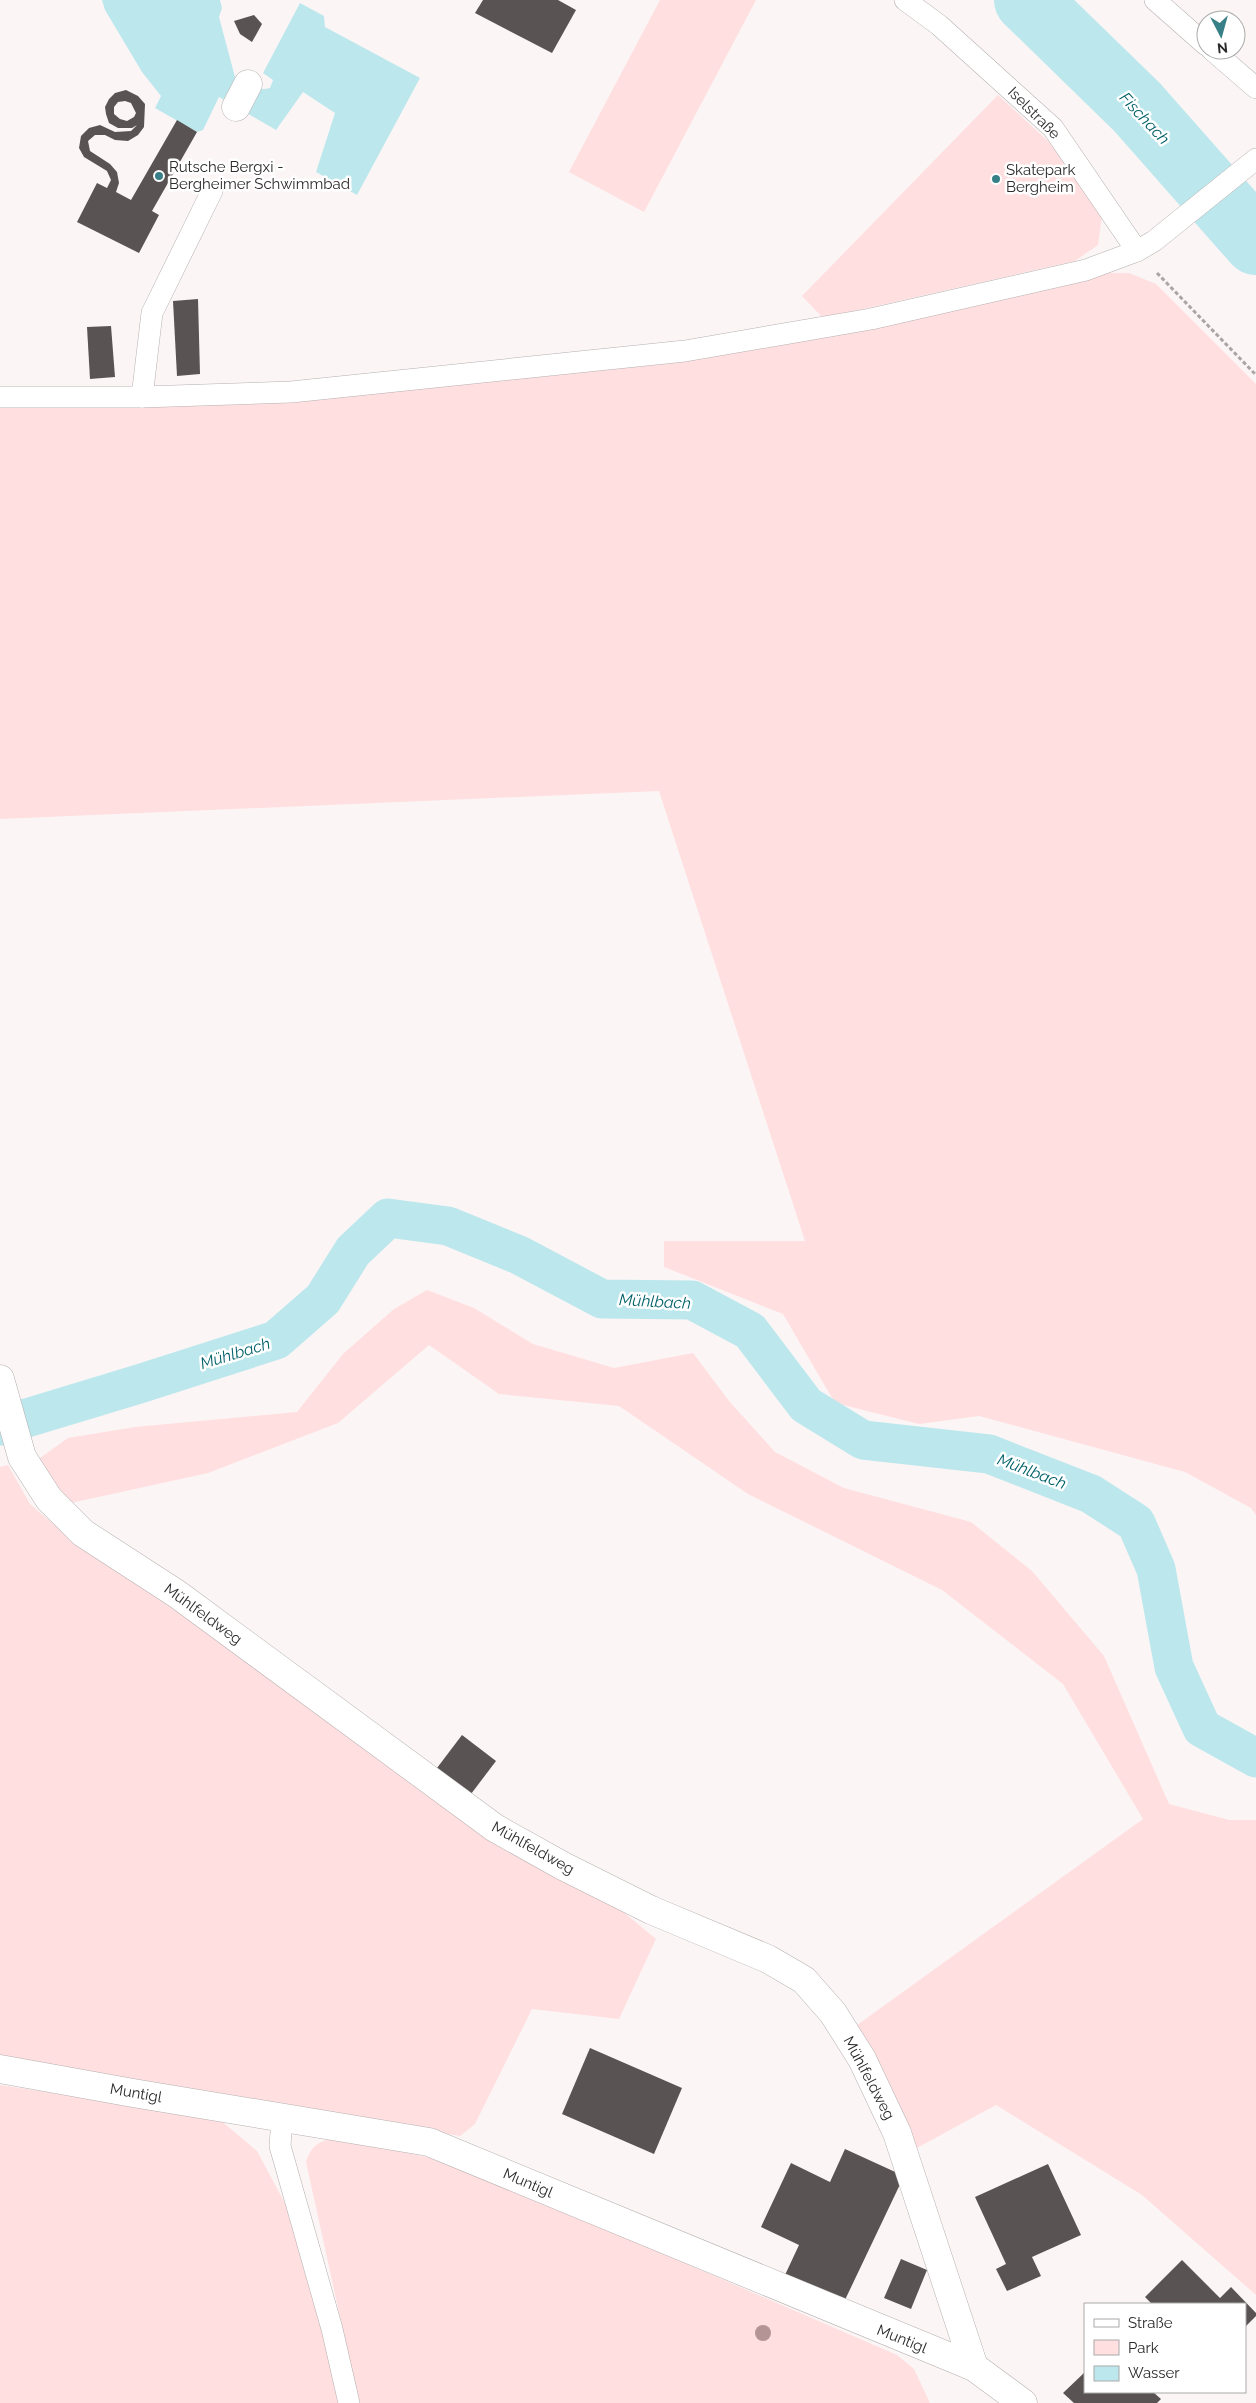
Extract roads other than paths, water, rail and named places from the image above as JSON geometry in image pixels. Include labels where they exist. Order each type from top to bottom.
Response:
[{"type":"street","name":"Mühlfeldweg","points":[[1,1383],[22,1457],[49,1499],[83,1533],[177,1594],[495,1828],[563,1866],[651,1910],[768,1958],[804,1980],[833,2013],[862,2059],[898,2133],[974,2368]]},
{"type":"street","name":"Muntigl","points":[[0,2068],[429,2142],[974,2368],[1023,2403]]},
{"type":"lane","name":"Iselstraße","points":[[904,0],[939,25],[1053,128],[1146,246]]},
{"type":"lane","points":[[1155,0],[1196,36]]},
{"type":"lane","points":[[1224,60],[1256,88]]},
{"type":"lane","points":[[0,397],[142,397],[291,392],[685,351],[871,319],[1086,270],[1146,246],[1256,159]]},
{"type":"lane","points":[[142,397],[152,313],[212,191]]},
{"type":"lane","points":[[282,2118],[280,2146],[332,2328],[349,2403]]},
{"type":"water","points":[[102,0],[220,0],[222,8],[219,17],[235,77],[261,89],[270,88],[273,80],[263,73],[300,3],[324,16],[325,27],[420,78],[357,195],[316,172],[335,113],[303,92],[276,130],[219,97],[203,130],[197,132],[155,108],[161,96],[142,72],[105,10]]},
{"type":"waterway","name":"Fischach","points":[[1027,0],[1137,107],[1256,242]]},
{"type":"waterway","name":"Mühlbach","points":[[0,1426],[276,1340],[323,1299],[353,1251],[388,1218],[448,1226],[519,1255],[602,1299],[692,1300],[750,1331],[806,1405],[863,1440],[989,1454],[1091,1494],[1136,1523],[1156,1569],[1174,1667],[1202,1728],[1256,1758]]},
{"type":"place","name":"Rutsche Bergxi - Bergheimer Schwimmbad","points":[[159,176]]},
{"type":"place","name":"Skatepark Bergheim","points":[[996,179]]}]
